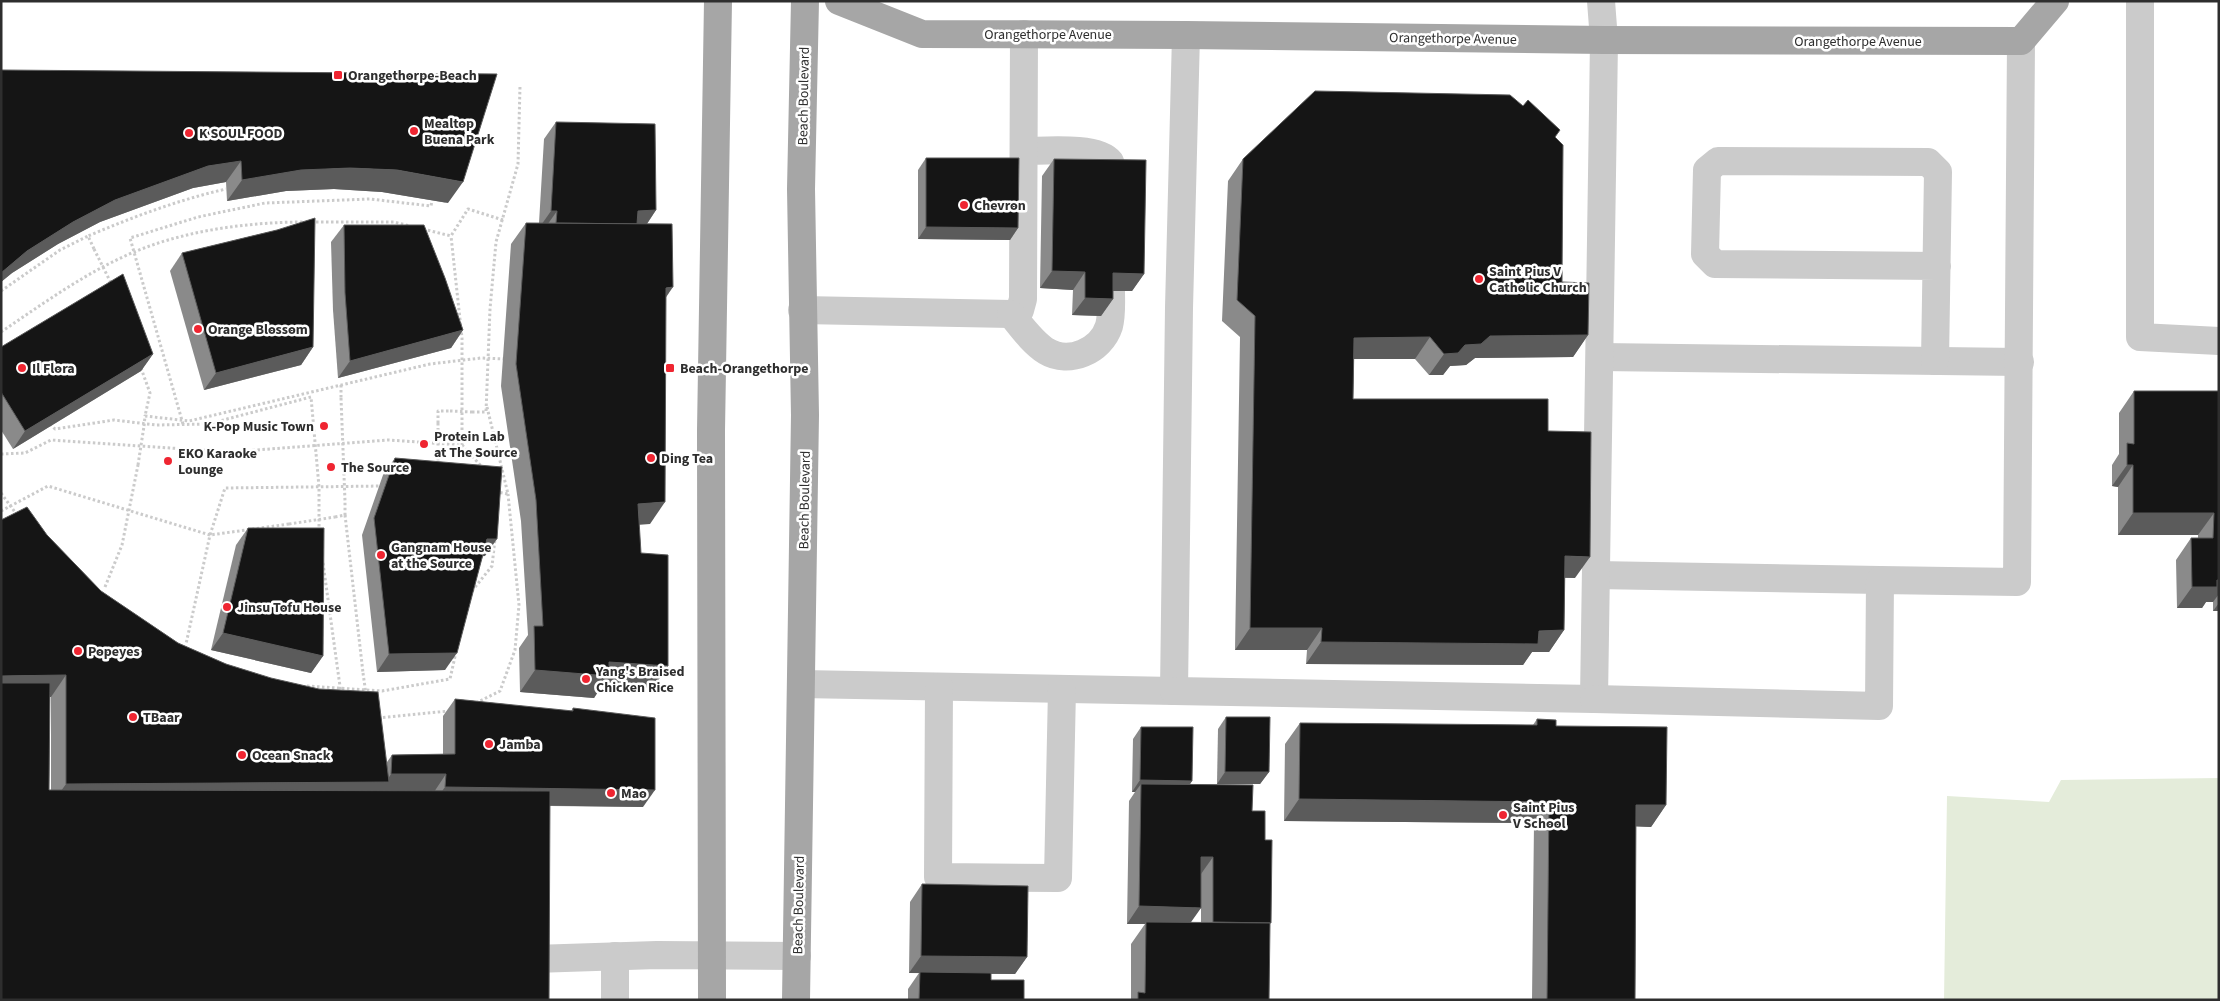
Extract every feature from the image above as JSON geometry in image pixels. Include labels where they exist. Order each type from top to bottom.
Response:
[{"type":"main road","points":[[712,1000],[711,431],[718,1]]},
{"type":"main road","name":"Beach Boulevard","points":[[796,1000],[805,415],[800,189],[805,1]]},
{"type":"main road","name":"Orangethorpe Avenue","points":[[839,1],[922,34],[1604,40],[2022,41]]},
{"type":"main road","points":[[2022,41],[2055,1]]},
{"type":"lane","points":[[1594,699],[1604,40],[1601,1]]},
{"type":"lane","points":[[2140,1],[2140,337],[2219,341]]},
{"type":"lane","points":[[802,310],[1011,314],[1020,310],[1023,299],[1024,34]]},
{"type":"lane","points":[[1174,691],[1179,308],[1186,35]]},
{"type":"lane","points":[[1596,575],[2017,582],[2022,41]]},
{"type":"lane","points":[[1025,151],[1093,152],[1110,162],[1114,177]]},
{"type":"lane","points":[[1935,361],[1937,266],[1938,172],[1928,162],[1718,161],[1707,170],[1705,254],[1715,264],[1937,266]]},
{"type":"lane","points":[[1011,314],[1037,344],[1047,352],[1060,356],[1072,356],[1085,353],[1096,346],[1105,336],[1110,324],[1111,291]]},
{"type":"lane","points":[[1600,358],[2020,362]]},
{"type":"lane","points":[[801,684],[1879,706],[1880,580]]},
{"type":"lane","points":[[939,687],[938,877],[1058,878],[1062,689]]},
{"type":"lane","points":[[615,956],[615,1000]]},
{"type":"lane","points":[[534,959],[615,956],[797,956]]},
{"type":"path","points":[[438,470],[438,411],[486,412],[492,280],[496,242],[518,164],[520,86]]},
{"type":"path","points":[[1,291],[60,250],[88,236],[140,214],[194,196],[226,190]]},
{"type":"path","points":[[183,424],[130,238],[198,217],[265,203],[370,199],[431,206],[432,201]]},
{"type":"path","points":[[488,474],[462,445],[462,338],[451,236],[468,210],[503,220]]},
{"type":"path","points":[[1,332],[62,291],[126,256],[173,238],[238,227],[294,222],[394,222],[413,227]]},
{"type":"path","points":[[422,229],[451,236]]},
{"type":"path","points":[[88,236],[116,292]]},
{"type":"path","points":[[146,416],[189,421],[430,364],[481,358],[514,359]]},
{"type":"path","points":[[100,594],[122,545],[138,465],[150,394],[140,366]]},
{"type":"path","points":[[340,385],[345,515],[367,702]]},
{"type":"path","points":[[49,422],[55,429],[114,420],[156,425],[208,424],[311,397],[319,487],[320,536]]},
{"type":"path","points":[[470,706],[500,691],[515,650],[519,605],[508,494],[486,402]]},
{"type":"path","points":[[1,454],[25,453],[51,440],[230,452],[388,440],[462,445]]},
{"type":"path","points":[[1,511],[48,486],[210,536],[345,515]]},
{"type":"path","points":[[184,652],[210,536],[225,488],[393,486]]},
{"type":"path","points":[[496,500],[491,491],[508,494]]},
{"type":"path","points":[[1,493],[22,522]]},
{"type":"path","points":[[470,594],[492,566],[495,537]]},
{"type":"path","points":[[322,556],[341,700]]},
{"type":"path","points":[[302,686],[382,691],[450,679],[457,651]]},
{"type":"path","points":[[369,718],[453,711]]},
{"type":"green space","points":[[2219,778],[2219,1000],[1944,1000],[1947,796],[2049,802],[2061,780]]},
{"type":"building","points":[[1,70],[497,74],[463,182],[397,170],[350,168],[301,170],[242,180],[241,161],[208,166],[115,200],[73,222],[27,251],[1,273]]},
{"type":"building","points":[[1315,91],[1510,95],[1523,106],[1528,100],[1560,130],[1555,137],[1563,145],[1562,282],[1589,283],[1588,335],[1490,336],[1481,344],[1465,345],[1458,353],[1444,354],[1430,337],[1354,338],[1353,399],[1548,399],[1548,431],[1591,432],[1590,557],[1565,556],[1564,630],[1539,631],[1538,644],[1321,642],[1322,628],[1250,628],[1255,316],[1237,300],[1243,159]]},
{"type":"building","points":[[556,122],[655,124],[656,210],[638,211],[637,224],[556,223],[557,211],[551,211]]},
{"type":"building","name":"Chevron","points":[[926,158],[1019,158],[1018,228],[926,227]]},
{"type":"building","points":[[1054,159],[1146,160],[1144,274],[1113,273],[1113,299],[1085,298],[1085,272],[1052,271]]},
{"type":"building","points":[[315,218],[313,347],[216,373],[182,253],[277,230]]},
{"type":"building","points":[[526,223],[672,224],[673,287],[666,288],[665,502],[638,504],[641,553],[668,555],[668,666],[609,662],[609,676],[535,670],[534,626],[543,626],[536,500],[516,364]]},
{"type":"building","points":[[344,225],[424,225],[463,330],[350,361],[345,293]]},
{"type":"building","points":[[123,274],[153,354],[25,431],[1,392],[1,347]]},
{"type":"building","points":[[2134,391],[2219,391],[2219,580],[2217,580],[2217,587],[2192,587],[2191,538],[2213,538],[2214,513],[2133,513],[2133,465],[2127,465],[2127,443],[2134,444]]},
{"type":"building","points":[[395,458],[502,467],[497,539],[487,539],[457,653],[389,654],[374,518]]},
{"type":"building","points":[[27,507],[47,535],[101,591],[178,643],[226,664],[271,678],[319,689],[378,692],[389,782],[66,784],[66,675],[1,676],[1,520]]},
{"type":"building","points":[[248,528],[324,528],[323,656],[223,633]]},
{"type":"building","points":[[1,683],[50,683],[49,790],[550,791],[549,1000],[1,1000]]},
{"type":"building","points":[[455,699],[573,711],[573,708],[655,718],[655,790],[445,787],[446,774],[391,774],[392,755],[455,754]]},
{"type":"building","points":[[1226,717],[1270,717],[1269,772],[1225,772]]},
{"type":"building","points":[[1537,719],[1556,720],[1556,726],[1667,727],[1666,805],[1636,805],[1635,1000],[1547,1000],[1549,802],[1299,799],[1300,723],[1537,725]]},
{"type":"building","points":[[1141,727],[1193,727],[1192,781],[1140,780]]},
{"type":"building","points":[[1141,784],[1253,785],[1252,811],[1265,811],[1265,840],[1272,840],[1271,923],[1213,922],[1213,857],[1201,857],[1201,908],[1139,906]]},
{"type":"building","points":[[922,884],[1028,886],[1027,957],[921,956]]},
{"type":"building","points":[[1146,922],[1270,923],[1269,1000],[1138,1000],[1138,992],[1145,993]]},
{"type":"building","points":[[920,972],[991,973],[991,980],[1024,980],[1024,1000],[919,1000]]},
{"type":"place","name":"Orangethorpe-Beach","points":[[338,75]]},
{"type":"place","name":"Mealtop Buena Park","points":[[414,131]]},
{"type":"place","name":"K SOUL FOOD","points":[[189,133]]},
{"type":"place","name":"Chevron","points":[[964,205]]},
{"type":"place","name":"Saint Pius V Catholic Church","points":[[1479,279]]},
{"type":"place","name":"Orange Blossom","points":[[198,329]]},
{"type":"place","name":"Il Flora","points":[[22,368]]},
{"type":"place","name":"Beach-Orangethorpe","points":[[670,368]]},
{"type":"place","name":"K-Pop Music Town","points":[[324,426]]},
{"type":"place","name":"Protein Lab at The Source","points":[[424,444]]},
{"type":"place","name":"Ding Tea","points":[[651,458]]},
{"type":"place","name":"EKO Karaoke Lounge","points":[[168,461]]},
{"type":"place","name":"The Source","points":[[331,467]]},
{"type":"place","name":"Gangnam House at the Source","points":[[381,555]]},
{"type":"place","name":"Jinsu Tofu House","points":[[227,607]]},
{"type":"place","name":"Popeyes","points":[[78,651]]},
{"type":"place","name":"Yang's Braised Chicken Rice","points":[[586,679]]},
{"type":"place","name":"TBaar","points":[[133,717]]},
{"type":"place","name":"Jamba","points":[[489,744]]},
{"type":"place","name":"Ocean Snack","points":[[242,755]]},
{"type":"place","name":"Mao","points":[[611,793]]},
{"type":"place","name":"Saint Pius V School","points":[[1503,815]]}]
